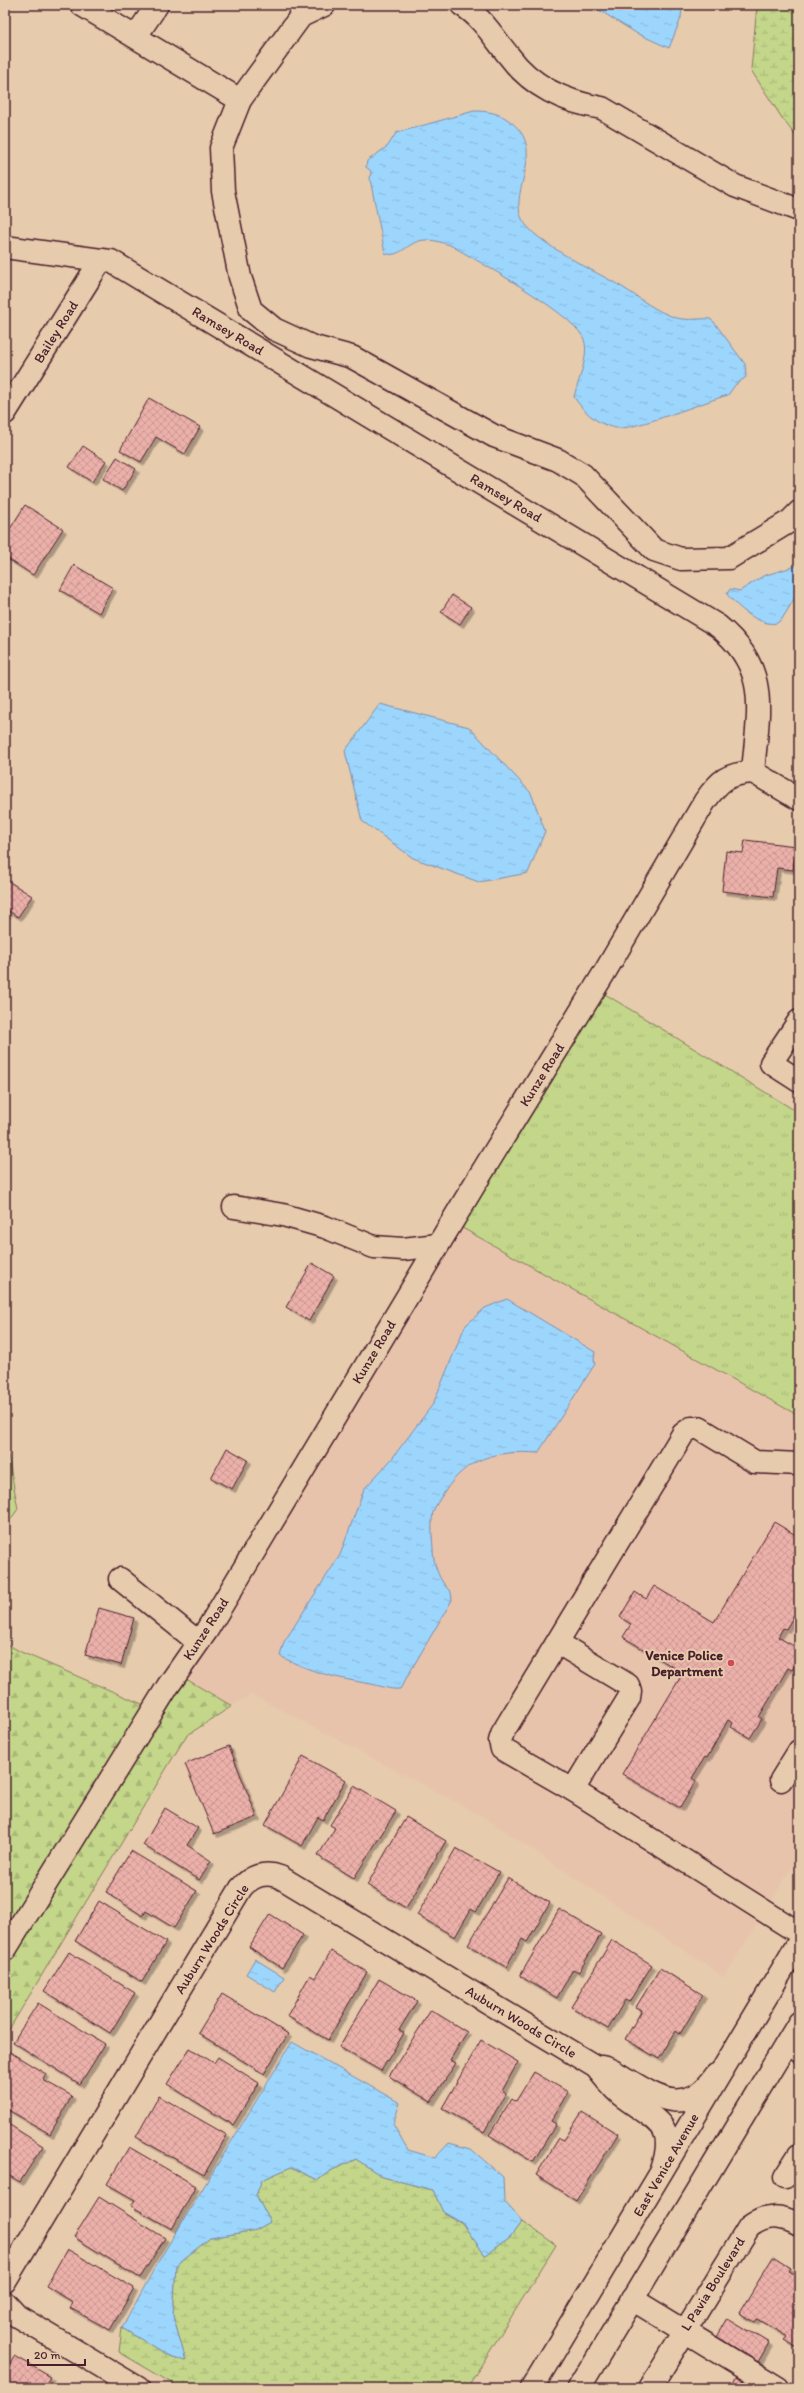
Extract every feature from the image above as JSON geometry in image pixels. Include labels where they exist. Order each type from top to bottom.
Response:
[{"type":"street","points":[[82,5],[136,36],[240,100]]},
{"type":"street","points":[[136,36],[157,5]]},
{"type":"street","points":[[324,5],[301,16],[240,100],[221,148],[223,191],[240,277],[251,310],[274,329],[311,346],[352,357],[494,436],[558,460],[583,475],[654,550],[681,559],[729,558],[790,521],[799,512]]},
{"type":"street","points":[[462,5],[477,14],[510,58],[528,78],[549,92],[581,104],[602,108],[736,186],[799,210]]},
{"type":"street","points":[[5,247],[106,260]]},
{"type":"street","name":"Bailey Road","points":[[5,413],[106,260]]},
{"type":"street","name":"Ramsey Road","points":[[106,260],[718,626],[734,639],[744,652],[752,667],[757,683],[758,706],[753,772]]},
{"type":"street","points":[[753,772],[799,799]]},
{"type":"street","name":"Kunze Road","points":[[5,1950],[168,1686],[198,1642],[606,970],[705,801],[722,780],[733,774],[753,772]]},
{"type":"street","points":[[799,1021],[771,1064],[799,1081]]},
{"type":"street","points":[[234,1207],[283,1215],[325,1227],[374,1247],[403,1249],[438,1245]]},
{"type":"street","points":[[799,1464],[755,1462],[699,1428],[691,1428],[683,1434],[503,1732],[500,1741],[502,1749],[573,1790],[799,1933]]},
{"type":"street","points":[[120,1580],[198,1642]]},
{"type":"street","points":[[558,1643],[628,1685],[630,1691],[629,1698],[573,1790]]},
{"type":"street","points":[[781,1780],[799,1751]]},
{"type":"street","name":"Auburn Woods Circle","points":[[5,2281],[241,1888],[256,1876],[266,1874],[280,1877],[596,2067],[609,2070],[656,2097],[670,2101],[686,2100],[707,2088],[732,2051]]},
{"type":"street","name":"East Venice Avenue","points":[[532,2388],[659,2178],[732,2051],[799,1942]]},
{"type":"street","points":[[579,2388],[632,2299],[793,2048],[799,2024]]},
{"type":"street","name":"Auburn Woods Circle","points":[[596,2067],[615,2090],[656,2119],[662,2125],[665,2132],[667,2150],[659,2178]]},
{"type":"street","points":[[785,2177],[799,2155]]},
{"type":"street","name":"L Pavia Boulevard","points":[[650,2388],[749,2226],[763,2218],[770,2216],[787,2219],[799,2225]]},
{"type":"street","points":[[632,2299],[778,2388]]},
{"type":"street","points":[[5,2303],[17,2316],[138,2388]]},
{"type":"shaded area","points":[[448,1220],[799,1416],[799,1856],[724,1977],[482,1816],[251,1694],[232,1706],[186,1679]],"holes":[[[507,1299],[545,1323],[538,1453],[514,1451],[488,1457],[453,1478],[434,1510],[431,1526],[433,1559],[444,1586],[451,1592],[390,1690],[374,1685],[325,1579],[340,1555],[364,1489],[390,1461],[433,1404],[448,1370],[451,1357]]]},
{"type":"green space","points":[[757,5],[799,5],[799,140],[782,118],[751,70]]},
{"type":"green space","points":[[587,983],[799,1113],[799,1416],[448,1220]]},
{"type":"green space","points":[[5,1439],[18,1509],[5,1527]]},
{"type":"green space","points":[[5,1643],[21,1652],[165,1714],[186,1679],[232,1706],[186,1736],[5,2036]]},
{"type":"green space","points":[[356,2159],[383,2177],[433,2190],[443,2212],[462,2223],[485,2255],[510,2237],[522,2221],[556,2245],[467,2388],[180,2388],[119,2352],[122,2328],[169,2356],[186,2361],[173,2316],[176,2265],[210,2238],[256,2230],[270,2222],[256,2195],[262,2180],[291,2167],[318,2180],[330,2171]]},
{"type":"water","points":[[591,5],[682,5],[681,18],[669,48],[636,33]]},
{"type":"water","points":[[474,111],[489,112],[503,116],[522,133],[526,145],[527,158],[519,208],[522,219],[539,238],[662,312],[681,319],[710,319],[714,322],[745,364],[746,377],[735,385],[728,395],[639,425],[617,428],[610,427],[592,417],[574,397],[585,359],[585,343],[583,337],[575,327],[561,314],[543,301],[450,245],[423,240],[398,253],[385,253],[370,179],[371,171],[366,167],[367,161],[388,146],[396,133]]},
{"type":"water","points":[[799,565],[799,591],[782,619],[777,623],[763,622],[756,619],[742,610],[727,594],[730,589],[740,591],[763,576]]},
{"type":"water","points":[[380,704],[469,727],[531,793],[545,831],[528,873],[479,882],[413,858],[362,821],[345,751]]},
{"type":"water","points":[[507,1299],[595,1352],[595,1364],[538,1453],[510,1453],[484,1458],[462,1471],[438,1502],[433,1512],[432,1521],[433,1554],[440,1578],[451,1592],[452,1600],[400,1689],[324,1674],[303,1667],[280,1656],[284,1642],[340,1555],[364,1489],[390,1461],[433,1404],[465,1326],[485,1308]]},
{"type":"water","points":[[255,1959],[284,1977],[275,1992],[246,1974]]},
{"type":"water","points":[[292,2042],[400,2103],[393,2124],[408,2150],[435,2158],[449,2143],[471,2149],[503,2177],[504,2201],[522,2221],[510,2237],[485,2255],[462,2223],[443,2212],[433,2190],[383,2177],[356,2159],[330,2171],[318,2180],[291,2167],[262,2180],[256,2195],[270,2222],[256,2230],[210,2238],[176,2265],[173,2316],[186,2361],[169,2356],[122,2328],[158,2262]]},
{"type":"building","points":[[149,398],[200,427],[185,454],[156,437],[141,462],[120,450]]},
{"type":"building","points":[[83,446],[106,461],[92,482],[69,467]]},
{"type":"building","points":[[117,457],[136,469],[122,491],[103,479]]},
{"type":"building","points":[[25,505],[63,529],[33,575],[5,557],[5,537]]},
{"type":"building","points":[[74,565],[113,588],[99,613],[60,590]]},
{"type":"building","points":[[452,595],[471,607],[460,624],[441,612]]},
{"type":"building","points":[[745,840],[796,846],[793,870],[777,868],[773,897],[722,891],[726,851],[743,853]]},
{"type":"building","points":[[5,879],[32,896],[18,917],[9,911],[5,917]]},
{"type":"building","points":[[312,1263],[334,1276],[309,1321],[286,1307]]},
{"type":"building","points":[[227,1448],[248,1460],[232,1489],[211,1478]]},
{"type":"building","name":"Venice Police Department","points":[[774,1522],[799,1537],[799,1607],[786,1629],[783,1628],[778,1637],[799,1649],[799,1658],[792,1670],[788,1668],[759,1717],[762,1719],[750,1738],[731,1727],[733,1723],[728,1720],[707,1758],[705,1757],[692,1778],[696,1781],[680,1808],[622,1774],[683,1673],[623,1637],[631,1624],[620,1617],[635,1592],[646,1599],[654,1586],[714,1622]]},
{"type":"building","points":[[99,1608],[134,1618],[121,1665],[85,1655]]},
{"type":"building","points":[[229,1746],[257,1817],[214,1834],[185,1764]]},
{"type":"building","points":[[303,1756],[346,1780],[323,1820],[318,1817],[302,1846],[265,1825]]},
{"type":"building","points":[[354,1786],[396,1811],[354,1878],[318,1856],[335,1828],[330,1825]]},
{"type":"building","points":[[165,1808],[198,1828],[187,1845],[211,1861],[199,1880],[143,1845]]},
{"type":"building","points":[[406,1817],[446,1841],[406,1908],[367,1885]]},
{"type":"building","points":[[456,1848],[499,1872],[476,1912],[471,1909],[455,1937],[417,1915]]},
{"type":"building","points":[[131,1851],[197,1891],[174,1928],[146,1911],[143,1916],[106,1892]]},
{"type":"building","points":[[508,1878],[550,1903],[527,1942],[522,1939],[506,1967],[468,1945]]},
{"type":"building","points":[[99,1901],[166,1942],[142,1982],[75,1941]]},
{"type":"building","points":[[559,1909],[601,1934],[579,1972],[573,1969],[557,1998],[520,1976]]},
{"type":"building","points":[[270,1914],[303,1935],[282,1968],[249,1947]]},
{"type":"building","points":[[612,1940],[652,1965],[629,2002],[625,2000],[608,2029],[571,2007]]},
{"type":"building","points":[[331,1951],[367,1972],[328,2040],[287,2016],[310,1975],[315,1978]]},
{"type":"building","points":[[69,1952],[135,1993],[110,2033],[44,1991]]},
{"type":"building","points":[[660,1968],[703,1995],[680,2034],[676,2031],[659,2059],[625,2039],[642,2010],[636,2007]]},
{"type":"building","points":[[379,1979],[417,2001],[399,2030],[404,2033],[381,2071],[339,2047]]},
{"type":"building","points":[[222,1994],[288,2034],[264,2074],[198,2033]]},
{"type":"building","points":[[38,2003],[105,2044],[80,2084],[13,2042]]},
{"type":"building","points":[[431,2010],[467,2032],[450,2060],[456,2063],[431,2102],[389,2076]]},
{"type":"building","points":[[481,2040],[518,2062],[502,2091],[506,2093],[484,2132],[442,2108]]},
{"type":"building","points":[[190,2048],[214,2063],[218,2057],[259,2083],[233,2125],[167,2084]]},
{"type":"building","points":[[8,2051],[46,2074],[43,2080],[72,2096],[50,2134],[5,2108],[5,2056]]},
{"type":"building","points":[[534,2072],[568,2092],[551,2121],[556,2124],[533,2162],[489,2135],[512,2098],[516,2101]]},
{"type":"building","points":[[159,2096],[227,2135],[204,2175],[136,2137]]},
{"type":"building","points":[[582,2112],[618,2134],[576,2201],[536,2175],[559,2138],[564,2140]]},
{"type":"building","points":[[5,2122],[43,2146],[20,2182],[5,2173]]},
{"type":"building","points":[[129,2147],[196,2186],[172,2229],[131,2206],[135,2200],[107,2184]]},
{"type":"building","points":[[99,2197],[165,2238],[140,2278],[74,2237]]},
{"type":"building","points":[[67,2249],[134,2288],[110,2330],[70,2308],[73,2302],[46,2286]]},
{"type":"building","points":[[773,2257],[790,2268],[788,2271],[799,2277],[799,2349],[785,2340],[788,2337],[757,2319],[755,2322],[739,2313]]},
{"type":"building","points":[[728,2318],[769,2343],[758,2362],[717,2337]]},
{"type":"building","points":[[14,2356],[51,2377],[44,2388],[5,2388],[5,2372]]},
{"type":"building","points":[[739,2373],[763,2388],[730,2388]]},
{"type":"place","name":"Venice Police Department","points":[[731,1663]]}]
